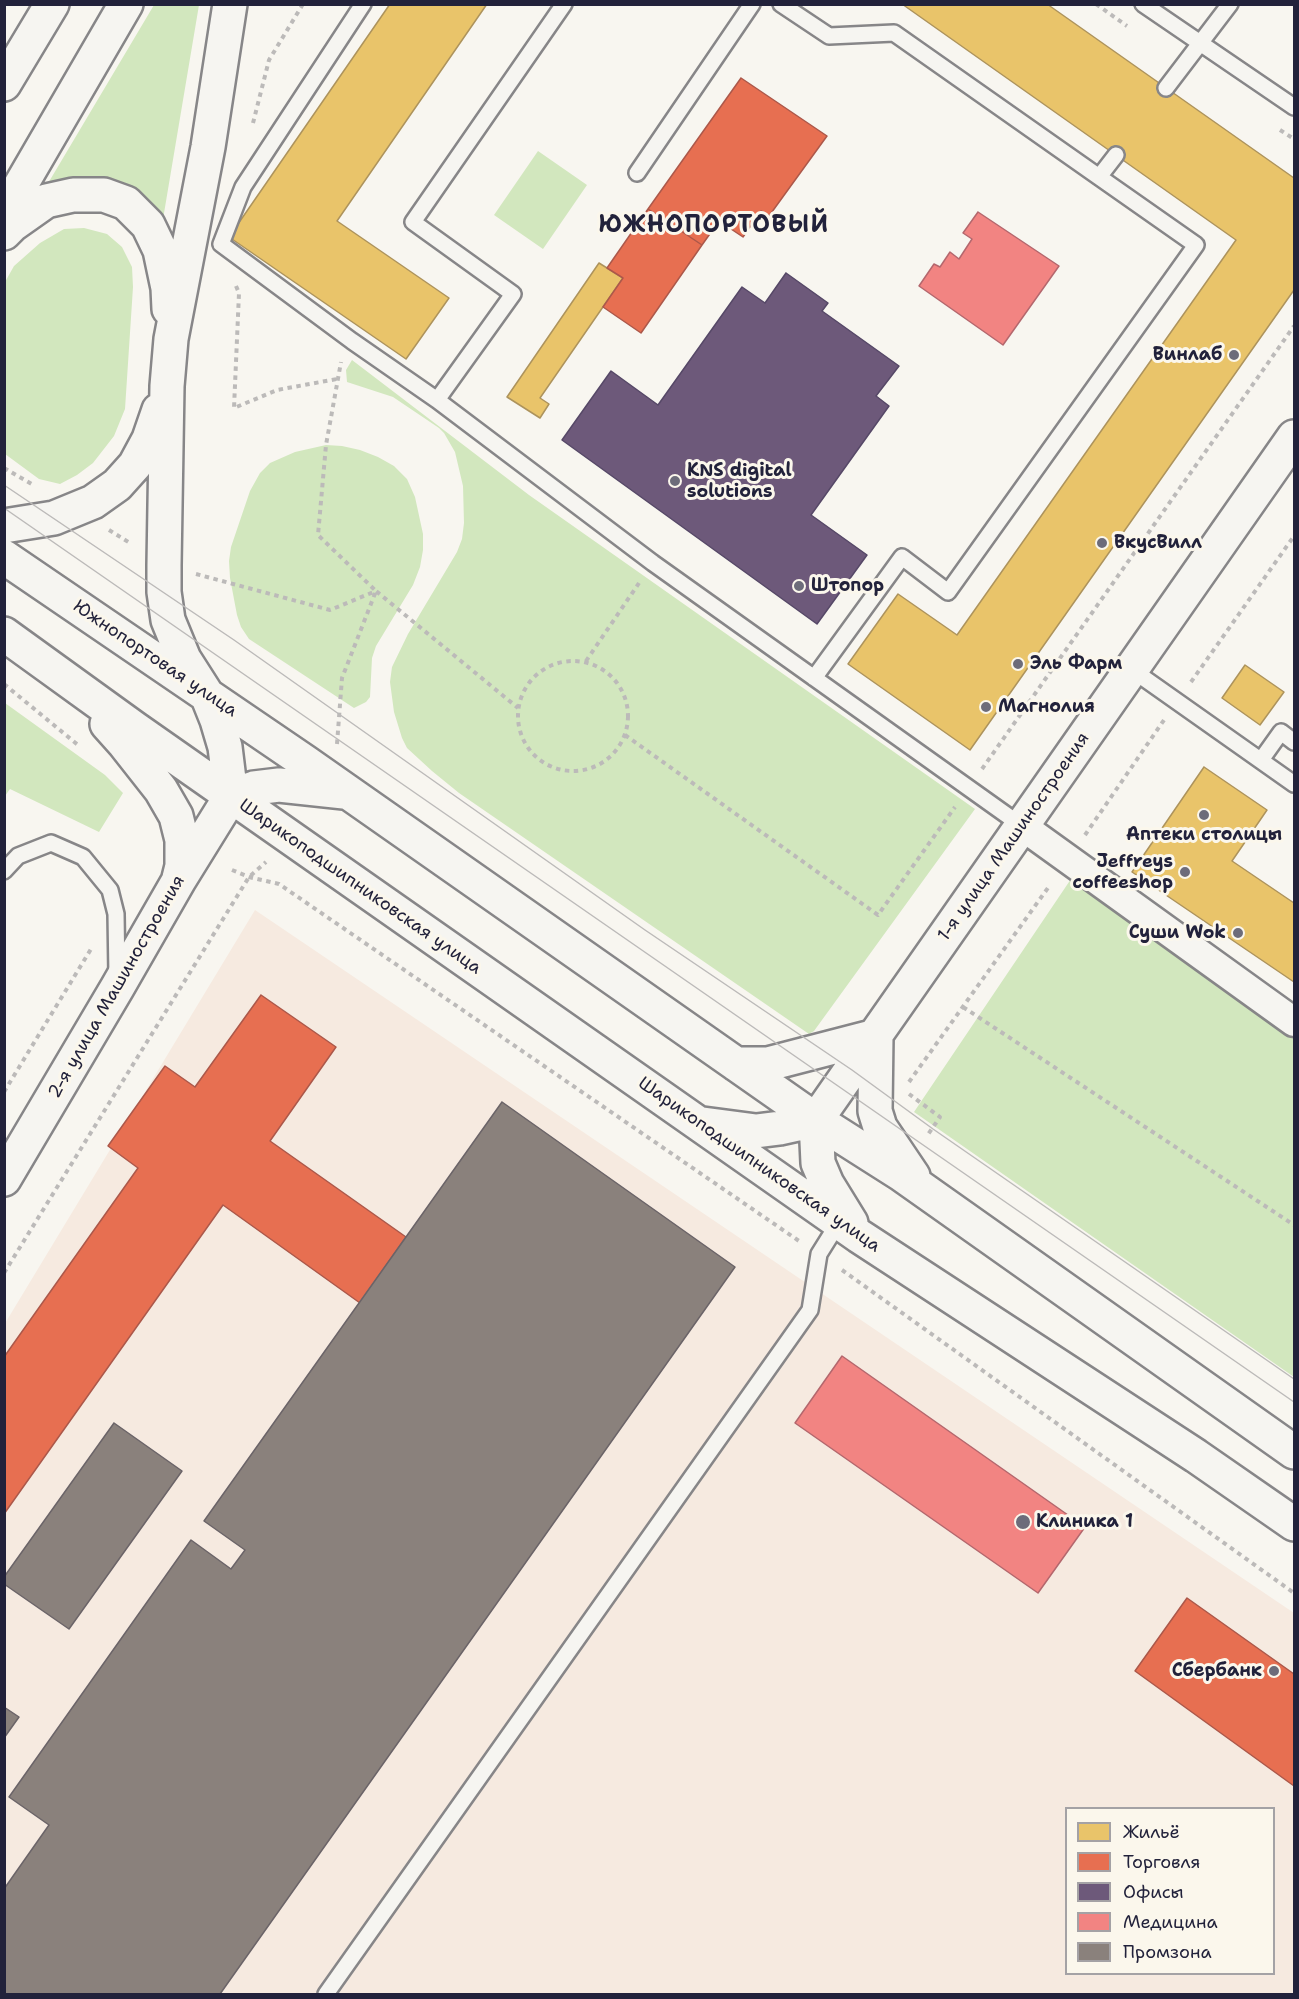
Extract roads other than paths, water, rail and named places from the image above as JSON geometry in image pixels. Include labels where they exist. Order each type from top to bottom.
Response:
[{"type":"main road","points":[[4,84],[52,4]]},
{"type":"main road","points":[[4,214],[126,4]]},
{"type":"main road","points":[[230,4],[208,147],[171,339],[167,386],[164,592],[168,620],[184,659],[207,694],[225,747],[231,796]]},
{"type":"main road","points":[[4,233],[46,201],[73,195],[104,195],[126,203],[148,225],[160,250],[168,288],[171,339]]},
{"type":"main road","points":[[4,526],[54,518],[77,510],[117,485],[135,465],[149,439],[167,386]]},
{"type":"main road","name":"1-я улица Машиностроения","points":[[816,1120],[1294,437]]},
{"type":"main road","name":"Южнопортовая улица","points":[[4,557],[348,792]]},
{"type":"main road","points":[[4,634],[231,796]]},
{"type":"main road","points":[[63,677],[124,742],[161,790],[176,816],[182,840],[182,866],[179,880]]},
{"type":"main road","points":[[231,796],[254,788],[279,785],[348,792],[816,1120],[925,1192],[1294,1452]]},
{"type":"main road","name":"2-я улица Машиностроения","points":[[5,1174],[231,796]]},
{"type":"main road","name":"Шарикоподшипниковская улица","points":[[231,796],[849,1229],[1196,1456],[1294,1524]]},
{"type":"main road","points":[[736,1064],[768,1064],[876,1036],[875,1111],[880,1127],[925,1192]]},
{"type":"main road","points":[[698,1124],[756,1131],[816,1120]]},
{"type":"main road","points":[[816,1120],[818,1163],[849,1229]]},
{"type":"street","points":[[1022,826],[1294,1022]]},
{"type":"lane","points":[[363,4],[243,187],[222,244],[352,341],[437,400],[653,562],[1022,826]]},
{"type":"lane","points":[[437,400],[513,294],[413,222],[564,4]]},
{"type":"lane","points":[[637,173],[752,4]]},
{"type":"lane","points":[[781,4],[829,36],[894,33],[1196,245],[948,592],[902,557],[814,678]]},
{"type":"lane","points":[[1143,4],[1294,106]]},
{"type":"lane","points":[[1166,88],[1230,4]]},
{"type":"lane","points":[[1099,177],[1116,155]]},
{"type":"lane","points":[[1131,669],[1294,784]]},
{"type":"lane","points":[[1261,760],[1281,732],[1294,742]]},
{"type":"lane","points":[[4,871],[18,856],[51,843],[83,857],[110,890],[116,915],[117,988]]},
{"type":"lane","points":[[326,1995],[810,1310],[819,1254],[849,1229]]},
{"type":"tram line","points":[[4,485],[234,640],[645,930],[852,1070],[933,1129],[1294,1379]]},
{"type":"tram line","points":[[4,508],[1294,1402]]},
{"type":"place","name":"Винлаб","points":[[1234,355]]},
{"type":"place","name":"KNS digital solutions","points":[[675,481]]},
{"type":"place","name":"ВкусВилл","points":[[1102,543]]},
{"type":"place","name":"Штопор","points":[[799,586]]},
{"type":"place","name":"Эль Фарм","points":[[1018,664]]},
{"type":"place","name":"Магнолия","points":[[986,707]]},
{"type":"place","name":"Аптеки столицы","points":[[1204,815]]},
{"type":"place","name":"Jeffreys coffeeshop","points":[[1185,872]]},
{"type":"place","name":"Суши Wok","points":[[1238,933]]},
{"type":"place","name":"Клиника 1","points":[[1023,1522]]},
{"type":"place","name":"Сбербанк","points":[[1274,1671]]},
{"type":"district","name":"ЮЖНОПОРТОВЫЙ","points":[[714,226]]}]
